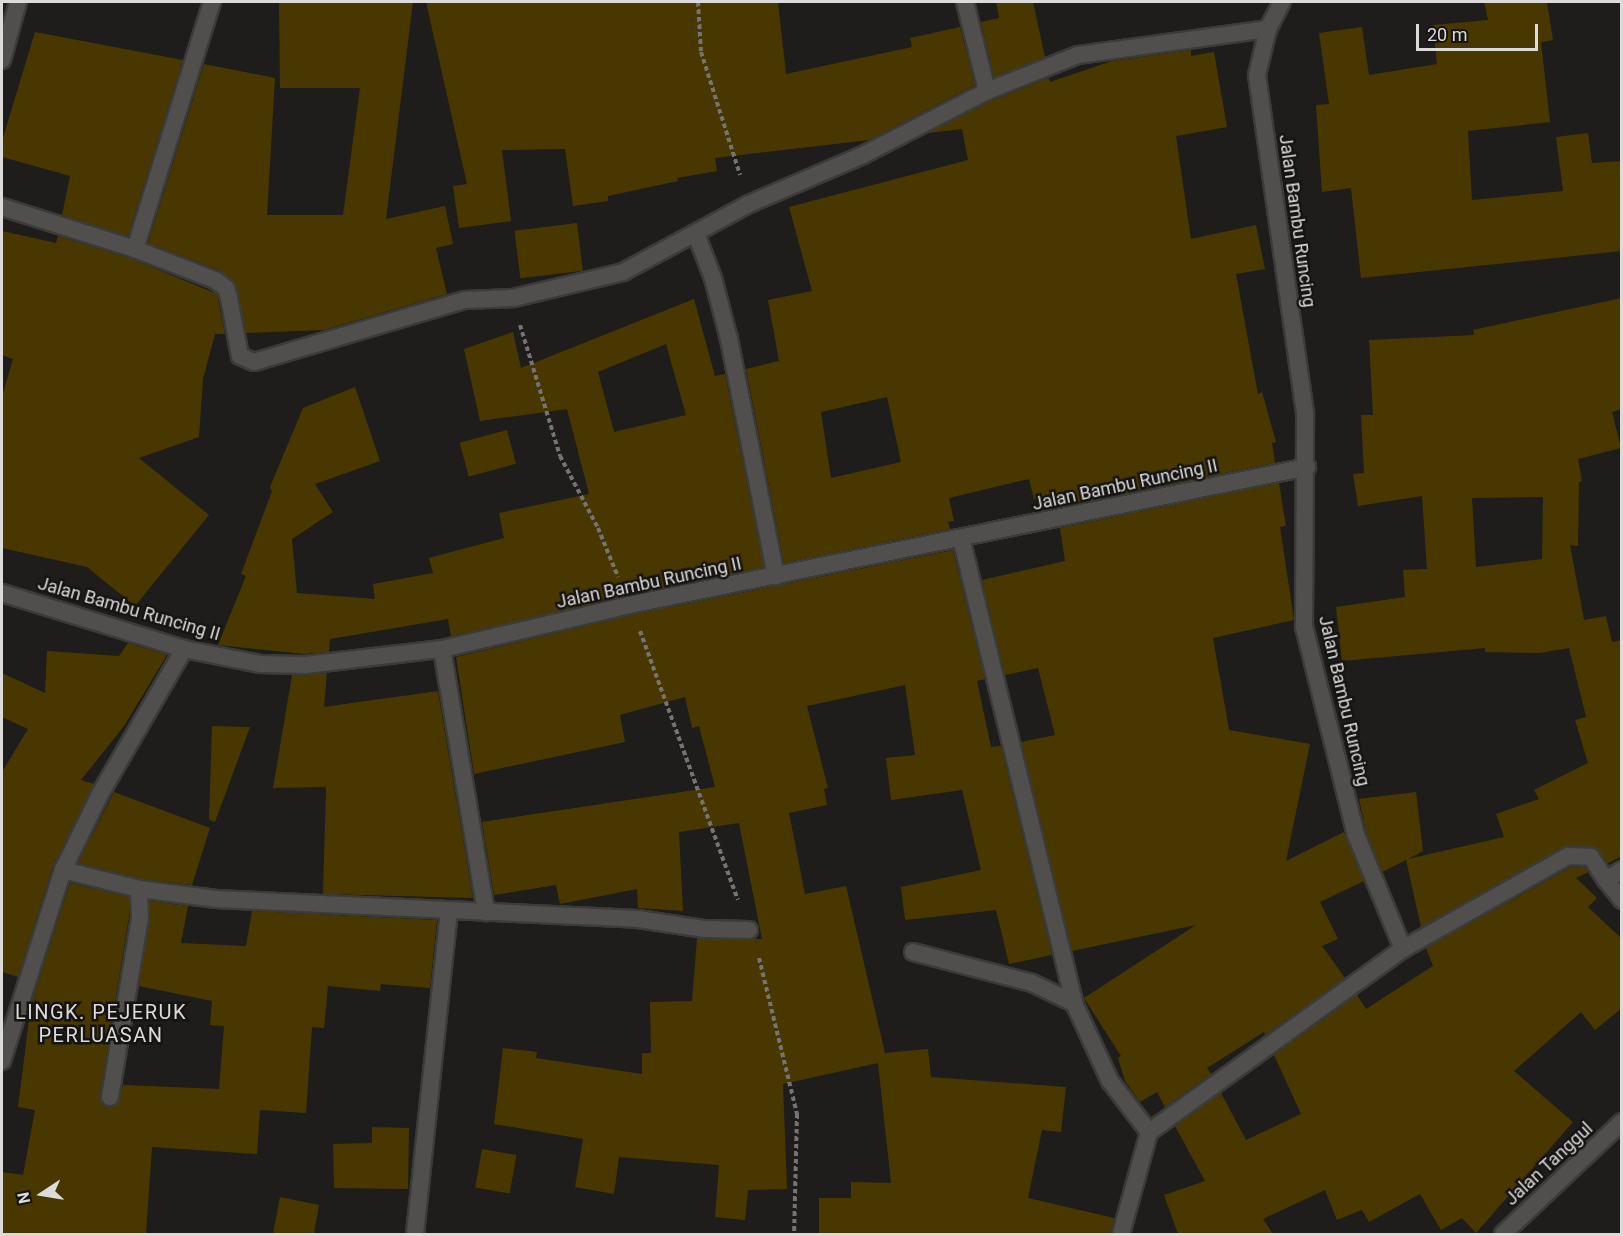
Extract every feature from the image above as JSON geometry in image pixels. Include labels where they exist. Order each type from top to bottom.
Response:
[{"type":"street","points":[[2,60],[18,2]]},
{"type":"street","points":[[135,249],[212,2]]},
{"type":"street","points":[[965,2],[987,92]]},
{"type":"street","name":"Jalan Bambu Runcing","points":[[1287,3],[1268,29],[1257,75],[1305,413],[1304,627],[1356,835],[1403,949]]},
{"type":"street","points":[[2,207],[135,249],[215,279],[226,288],[240,356],[254,362],[464,300],[513,298],[623,272],[749,204],[863,155],[987,92],[1078,55],[1268,29]]},
{"type":"street","points":[[696,234],[713,278],[729,339],[776,576]]},
{"type":"street","name":"Jalan Bambu Runcing II","points":[[2,593],[184,649],[260,664],[305,665],[441,649],[629,605],[1306,467]]},
{"type":"street","points":[[961,538],[1074,1003],[1110,1081],[1149,1132]]},
{"type":"street","points":[[3,1054],[63,870],[100,794],[184,649]]},
{"type":"street","points":[[441,649],[486,912]]},
{"type":"street","points":[[1121,1234],[1149,1132],[1403,949],[1568,856],[1591,857],[1622,900]]},
{"type":"street","points":[[63,870],[139,889],[216,899],[486,912],[750,930]]},
{"type":"street","points":[[1606,880],[1622,870]]},
{"type":"street","points":[[110,1097],[140,918],[139,889]]},
{"type":"street","points":[[415,1234],[449,911]]},
{"type":"street","points":[[913,952],[1032,983],[1074,1003]]},
{"type":"street","name":"Jalan Tanggul","points":[[1503,1234],[1622,1122]]},
{"type":"path","points":[[698,2],[701,52],[749,204]]},
{"type":"path","points":[[513,298],[560,456],[598,528],[629,605],[750,930],[797,1113],[794,1234]]},
{"type":"building","points":[[279,2],[413,2],[386,219],[445,206],[453,244],[436,248],[447,294],[324,330],[246,333],[232,280],[219,270],[148,243],[204,64],[275,78],[267,215],[343,215],[360,88],[280,88]]},
{"type":"building","points":[[426,2],[778,2],[786,74],[912,47],[910,38],[960,27],[975,85],[869,140],[715,158],[717,171],[677,178],[678,181],[608,196],[608,201],[573,206],[565,149],[502,150],[511,221],[459,228],[453,186],[467,184]]},
{"type":"building","points":[[996,2],[1033,2],[1045,57],[994,77],[981,22],[999,18]]},
{"type":"building","points":[[1484,2],[1547,2],[1553,40],[1541,42],[1550,122],[1468,131],[1472,200],[1563,191],[1556,137],[1588,133],[1592,163],[1622,161],[1622,251],[1361,278],[1351,188],[1322,192],[1316,105],[1329,104],[1319,33],[1362,27],[1369,75],[1437,64],[1433,25],[1488,20]]},
{"type":"building","points":[[35,32],[183,60],[128,236],[62,215],[70,176],[2,157],[2,141]]},
{"type":"building","points":[[1191,50],[1191,56],[1214,52],[1227,127],[1176,136],[1191,239],[1256,225],[1265,269],[1236,274],[1258,394],[1262,392],[1276,442],[1272,443],[1275,463],[1056,507],[1054,494],[1034,499],[1029,479],[949,498],[954,521],[948,522],[950,529],[784,563],[746,369],[779,361],[768,300],[812,291],[789,207],[968,160],[962,129],[928,133],[991,101],[1049,78],[1050,82],[1112,61]],"holes":[[[887,397],[901,462],[831,478],[821,412]]]},
{"type":"building","points":[[577,223],[583,271],[520,278],[514,231]]},
{"type":"building","points":[[2,231],[56,243],[58,236],[132,259],[217,294],[225,334],[215,334],[203,379],[199,437],[139,458],[209,515],[135,606],[87,567],[2,548],[2,397],[13,359],[2,355]]},
{"type":"building","points":[[1622,298],[1622,409],[1612,412],[1621,448],[1578,459],[1582,481],[1579,482],[1578,546],[1570,545],[1584,620],[1606,616],[1612,642],[1622,640],[1622,856],[1608,863],[1596,848],[1563,847],[1421,927],[1406,860],[1382,872],[1366,832],[1359,799],[1416,792],[1423,851],[1408,859],[1504,837],[1496,814],[1539,799],[1534,790],[1588,763],[1575,720],[1586,717],[1569,648],[1539,653],[1485,652],[1485,648],[1342,661],[1336,607],[1405,597],[1403,570],[1427,569],[1422,496],[1358,506],[1353,474],[1364,473],[1361,415],[1373,415],[1369,340],[1474,335],[1473,330]],"holes":[[[1543,497],[1542,559],[1476,567],[1472,498]]]},
{"type":"building","points":[[694,299],[715,376],[725,374],[764,567],[451,636],[448,619],[330,639],[329,652],[304,654],[218,645],[246,576],[241,574],[272,491],[270,487],[303,408],[355,387],[380,461],[315,484],[333,512],[292,539],[297,593],[375,599],[373,584],[433,573],[429,558],[504,538],[499,513],[589,494],[567,409],[480,421],[464,349],[513,332],[521,368]],"holes":[[[666,344],[686,415],[614,432],[598,372]]]},
{"type":"building","points":[[507,430],[516,464],[469,476],[460,443]]},
{"type":"building","points":[[1279,483],[1286,526],[1280,527],[1294,620],[1213,638],[1229,730],[1310,744],[1286,861],[1344,832],[1364,881],[1320,902],[1338,939],[1322,946],[1345,978],[1265,1035],[1264,1032],[1207,1068],[1211,1074],[1165,1107],[1157,1092],[1140,1102],[1125,1081],[1118,1058],[1121,1056],[1084,998],[1196,925],[1072,951],[1021,742],[1055,735],[1038,668],[1005,675],[982,580],[1065,561],[1060,528]]},
{"type":"building","points":[[953,550],[985,679],[977,681],[991,747],[1001,746],[1052,955],[1009,964],[996,910],[905,920],[901,887],[981,870],[962,790],[891,800],[886,758],[915,755],[905,685],[807,706],[828,788],[824,789],[827,805],[789,813],[805,894],[846,886],[885,1053],[928,1049],[931,1077],[1066,1087],[1061,1132],[1042,1130],[1028,1198],[1114,1218],[1111,1234],[819,1234],[819,1198],[851,1198],[851,1182],[891,1183],[878,1063],[783,1084],[787,1189],[748,1190],[745,1220],[715,1217],[719,1165],[619,1157],[614,1194],[575,1187],[583,1139],[494,1124],[503,1048],[537,1052],[536,1058],[642,1074],[642,1053],[651,1053],[650,1002],[692,1001],[697,938],[762,939],[739,823],[679,832],[683,911],[638,908],[637,889],[560,904],[556,885],[494,895],[482,822],[715,787],[699,726],[692,728],[685,697],[620,715],[625,742],[474,774],[456,657],[631,615]]},
{"type":"building","points":[[128,643],[167,655],[124,726],[81,780],[94,784],[53,866],[18,977],[2,972],[2,772],[28,729],[2,717],[2,673],[45,693],[47,651],[119,656]]},
{"type":"building","points":[[327,673],[324,707],[438,691],[473,898],[323,894],[326,787],[273,788],[292,675]]},
{"type":"building","points":[[212,726],[250,727],[215,822],[209,820]]},
{"type":"building","points":[[114,792],[210,828],[192,885],[141,879],[78,863]]},
{"type":"building","points":[[1571,867],[1585,867],[1588,872],[1576,878],[1597,898],[1588,907],[1622,939],[1622,1008],[1595,1030],[1581,1012],[1514,1071],[1573,1122],[1476,1233],[1462,1218],[1441,1230],[1420,1194],[1369,1222],[1362,1210],[1337,1220],[1325,1190],[1263,1219],[1273,1234],[1178,1234],[1164,1195],[1205,1181],[1175,1126],[1221,1093],[1246,1140],[1301,1114],[1274,1055],[1357,995],[1366,1009],[1433,966],[1426,948]]},
{"type":"building","points":[[70,883],[129,897],[129,917],[100,1095],[108,1107],[118,1103],[123,1085],[219,1089],[224,1026],[210,1025],[212,1001],[139,986],[150,901],[188,906],[181,943],[246,946],[252,911],[437,920],[430,988],[381,984],[380,991],[328,986],[324,1028],[312,1027],[306,1113],[260,1110],[257,1154],[152,1147],[146,1234],[2,1234],[2,1172],[23,1175],[35,1110],[18,1107],[31,1004]]},
{"type":"building","points":[[372,1127],[409,1128],[408,1189],[334,1188],[333,1144],[372,1143]]},
{"type":"building","points":[[482,1149],[516,1155],[510,1193],[475,1187]]},
{"type":"building","points":[[280,1197],[319,1205],[314,1234],[273,1234]]},
{"type":"district","name":"LINGK. PEJERUK PERLUASAN","points":[[101,1024]]}]
